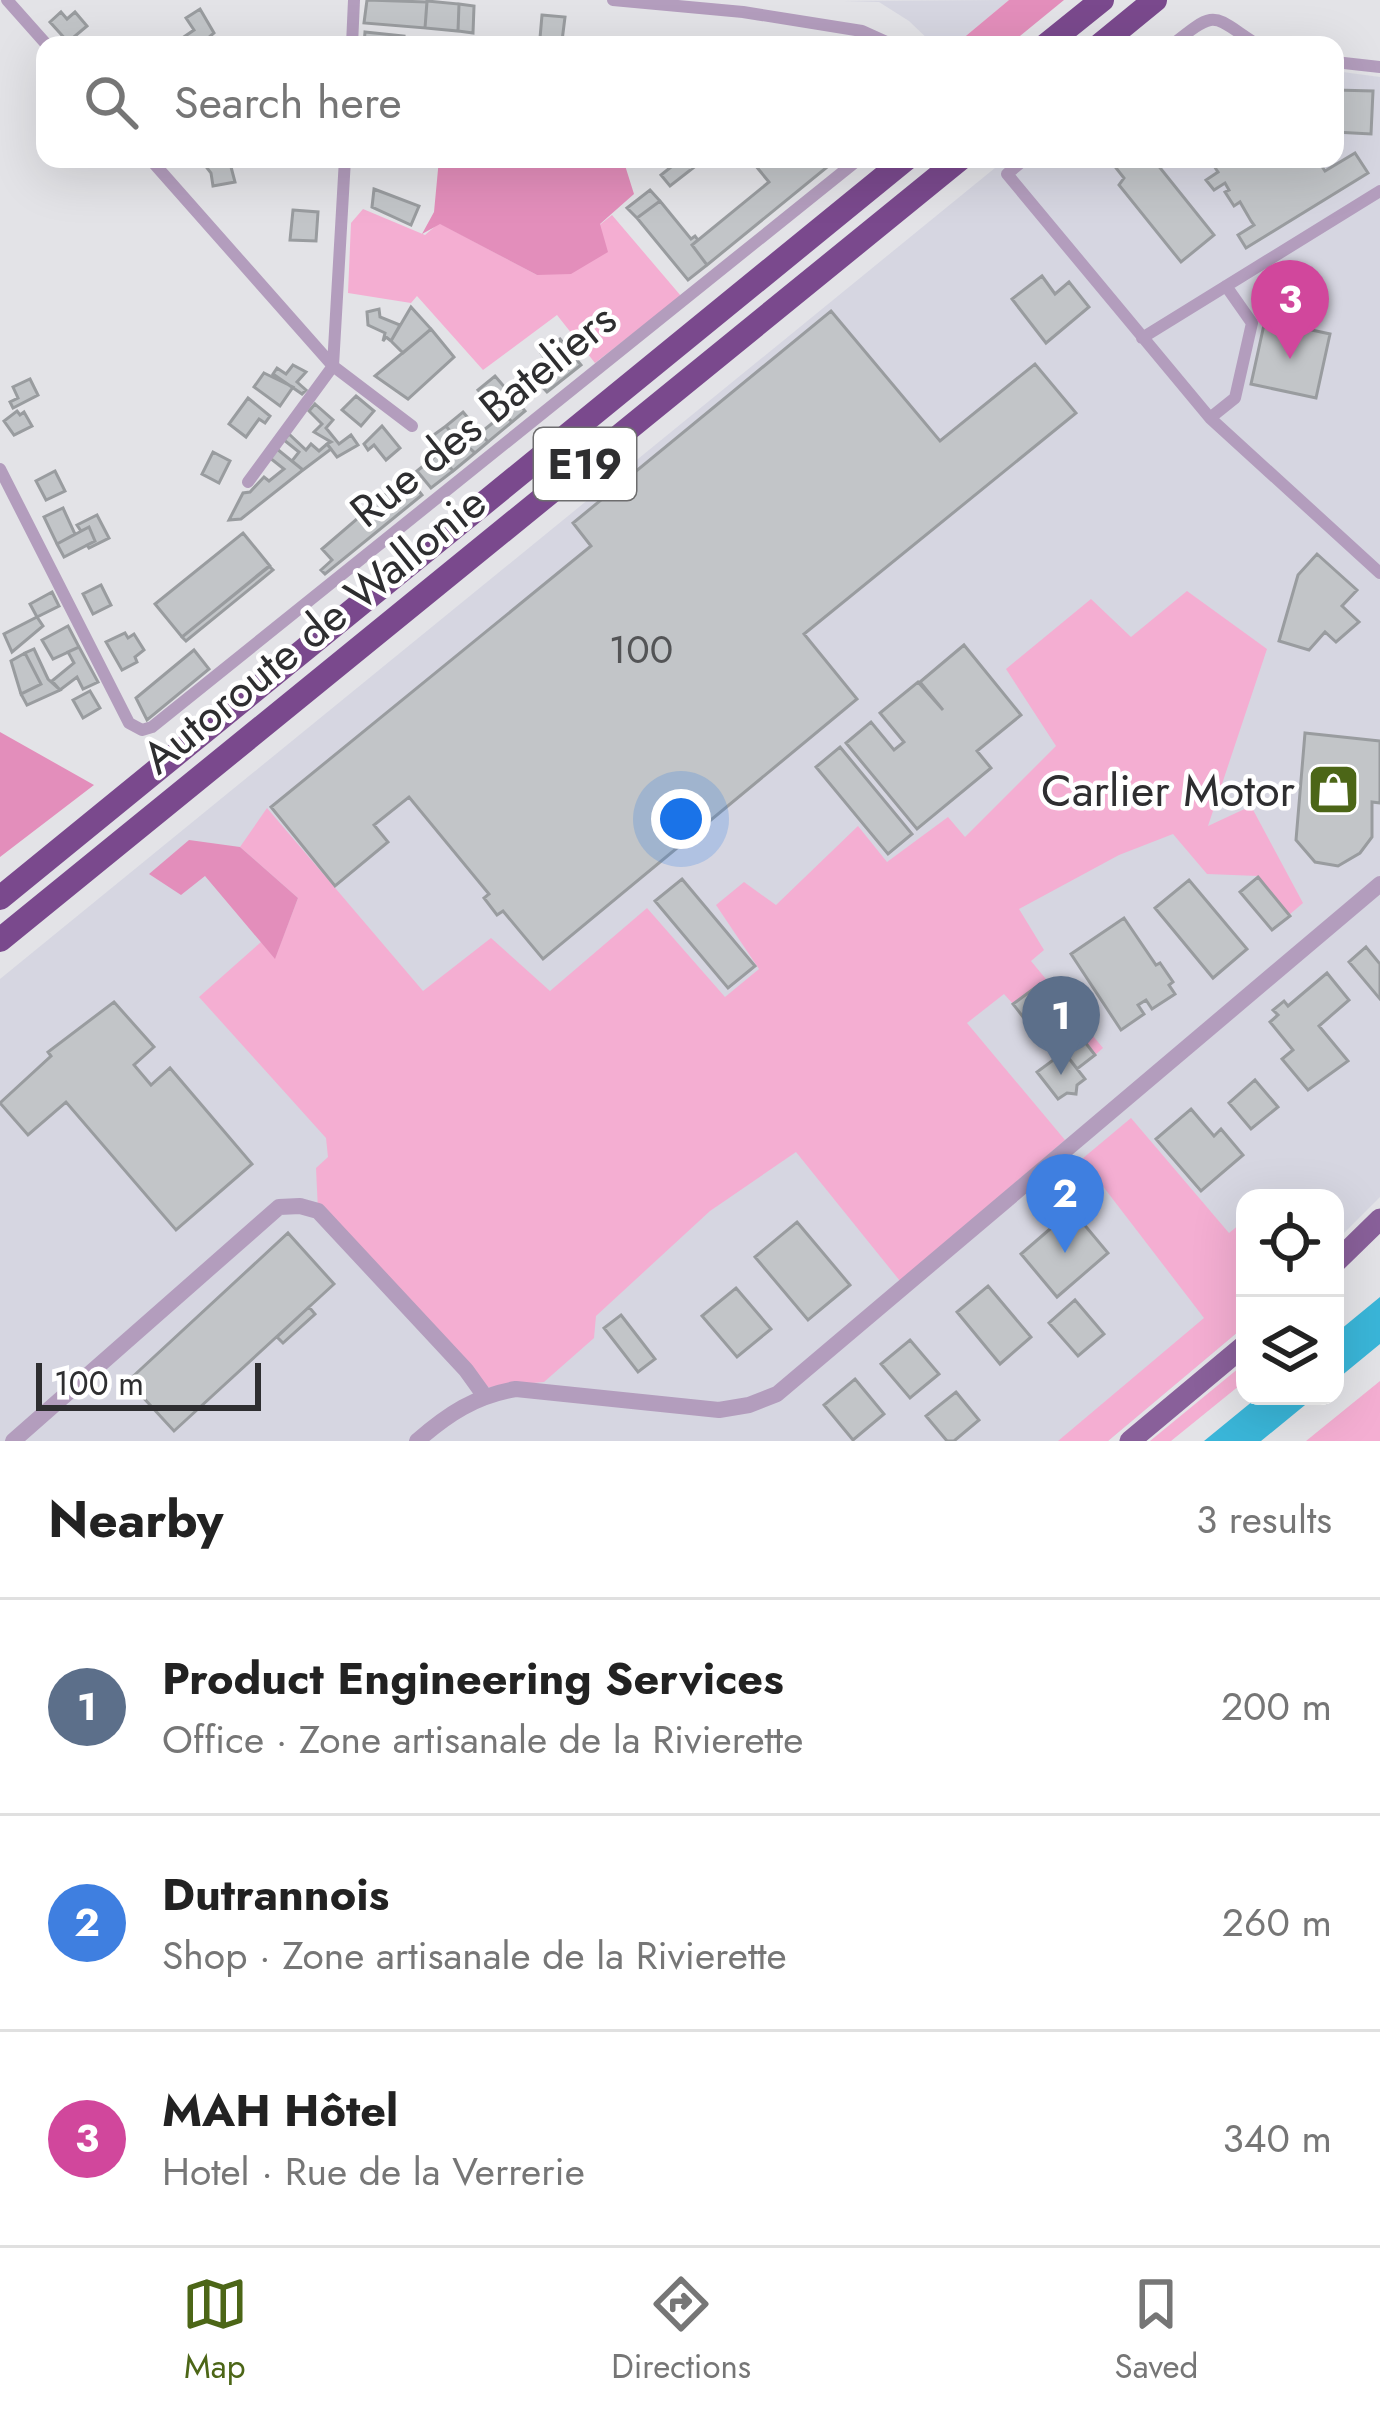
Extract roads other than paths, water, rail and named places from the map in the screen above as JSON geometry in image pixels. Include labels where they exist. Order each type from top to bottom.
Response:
[{"type":"highway","points":[[1057,36],[1102,0]]},
{"type":"highway","points":[[1111,36],[1155,0]]},
{"type":"highway","name":"Autoroute de Wallonie","points":[[2,894],[895,168]]},
{"type":"highway","name":"Autoroute de Wallonie","points":[[0,940],[949,168]]},
{"type":"highway","points":[[0,955],[61,890]]},
{"type":"main road","points":[[1344,1253],[1380,1219]]},
{"type":"main road","points":[[1130,1441],[1236,1353]]},
{"type":"street","points":[[7,0],[39,36]]},
{"type":"street","points":[[353,36],[355,0]]},
{"type":"street","points":[[613,0],[743,12],[873,36]]},
{"type":"street","points":[[1183,36],[1207,17],[1216,17],[1244,36]]},
{"type":"street","points":[[1344,63],[1380,67]]},
{"type":"street","points":[[158,168],[333,366],[412,426]]},
{"type":"street","points":[[248,482],[333,366],[344,168]]},
{"type":"street","name":"Rue des Bateliers","points":[[0,469],[129,723],[142,730],[152,728],[848,168]]},
{"type":"street","points":[[1014,168],[1006,174],[1210,418],[1380,574]]},
{"type":"street","points":[[1142,338],[1380,190]]},
{"type":"street","points":[[1210,418],[1235,398],[1252,323],[1226,286]]},
{"type":"street","points":[[417,1441],[452,1412],[484,1394],[516,1389],[719,1410],[777,1394],[1380,884]]},
{"type":"street","points":[[13,1441],[280,1207],[318,1211],[484,1394]]},
{"type":"water","points":[[1380,1297],[1380,1344],[1344,1374],[1344,1327]]},
{"type":"water","points":[[1248,1405],[1305,1405],[1261,1441],[1204,1441]]},
{"type":"place","name":"MAH Hôtel","points":[[1290,359]]},
{"type":"place","name":"Carlier Motor","points":[[1334,790]]},
{"type":"place","name":"Product Engineering Services","points":[[1061,1075]]},
{"type":"place","name":"Dutrannois","points":[[1065,1253]]}]
